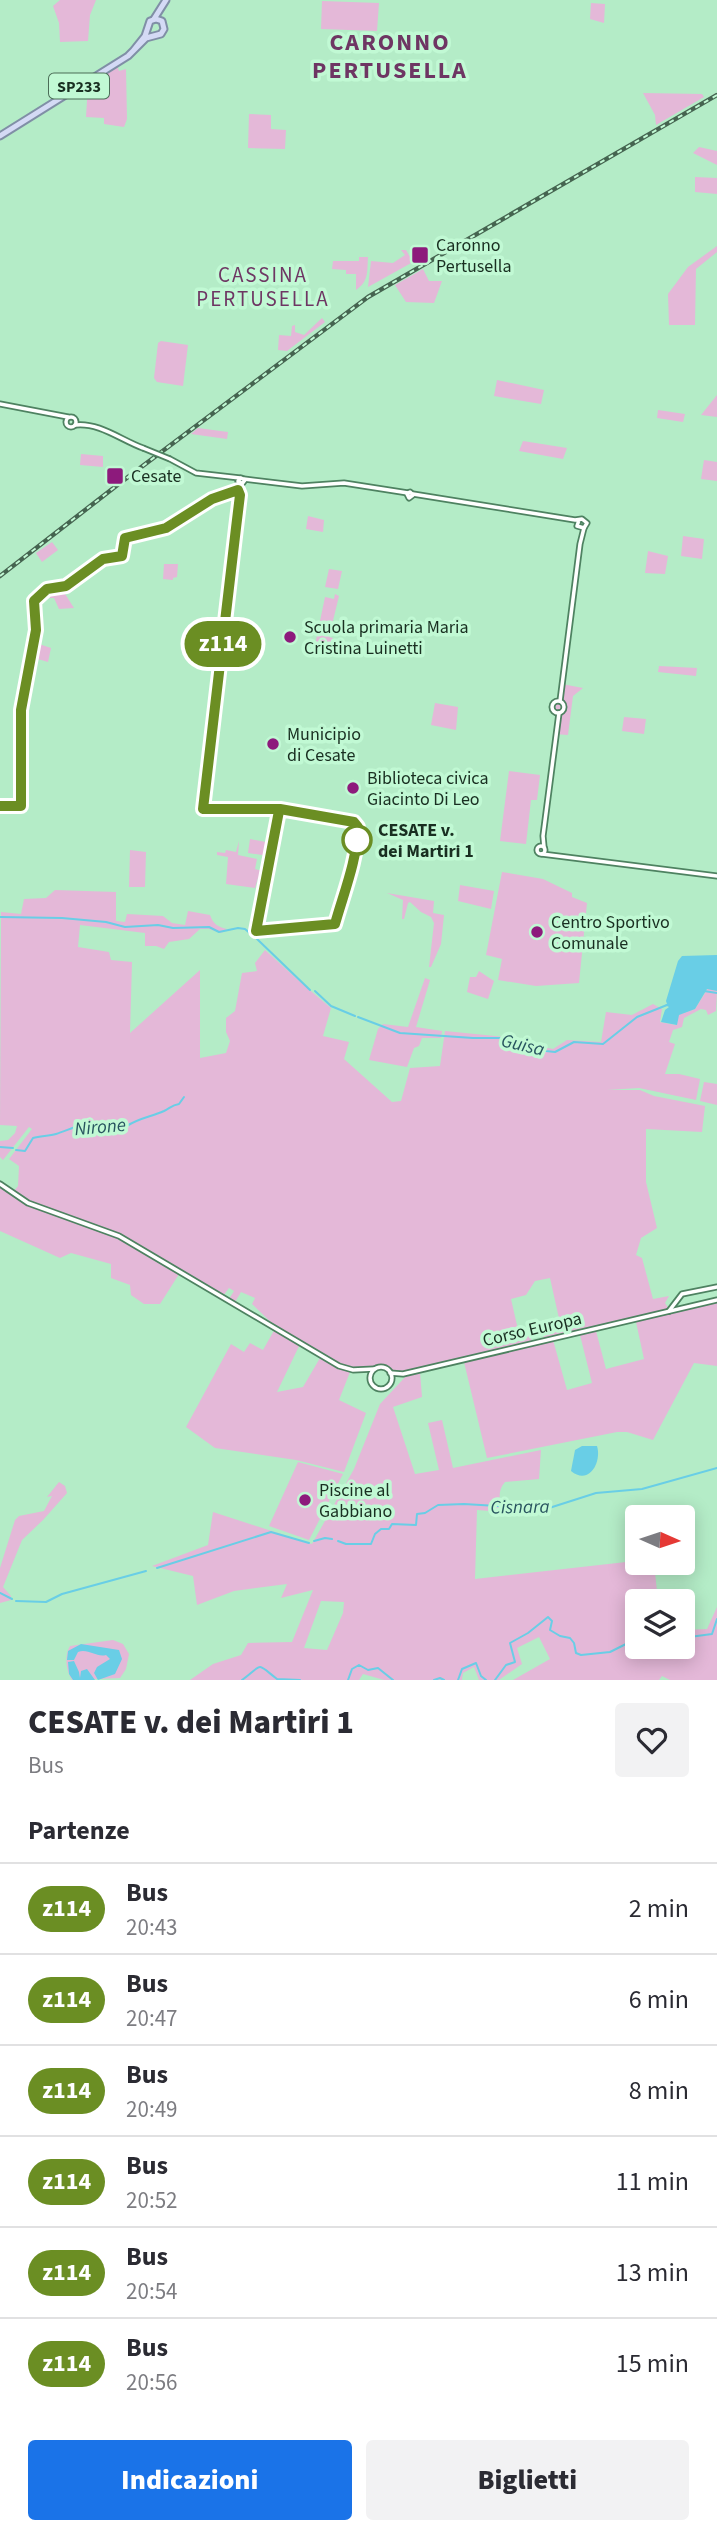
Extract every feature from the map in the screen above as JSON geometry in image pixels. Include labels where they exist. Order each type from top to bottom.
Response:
[{"type":"main road","name":"SP233","points":[[134,51],[147,30],[148,23],[154,19],[166,0]]},
{"type":"main road","points":[[154,19],[162,21],[161,10]]},
{"type":"main road","name":"SP233","points":[[0,135],[134,51],[146,38],[159,35],[164,31],[162,21]]},
{"type":"main road","points":[[147,30],[154,36]]},
{"type":"street","points":[[0,404],[67,419],[72,417],[75,423]]},
{"type":"street","points":[[67,419],[69,426],[82,424],[109,432],[195,473],[302,486],[344,483],[586,521],[580,527]]},
{"type":"street","points":[[569,519],[580,527]]},
{"type":"street","points":[[579,520],[580,544],[559,701],[552,706],[557,713],[557,720],[542,839],[537,852],[717,876]]},
{"type":"street","points":[[557,713],[564,707],[559,701]]},
{"type":"street","points":[[542,839],[542,854]]},
{"type":"street","points":[[538,847],[557,854]]},
{"type":"street","points":[[0,1184],[28,1203],[119,1236],[324,1358]]},
{"type":"street","points":[[667,1312],[682,1294],[717,1287]]},
{"type":"street","points":[[677,1300],[682,1306],[689,1307]]},
{"type":"street","name":"Corso Europa","points":[[390,1373],[403,1374],[717,1300]]},
{"type":"street","points":[[298,1342],[302,1347],[346,1369],[365,1371],[385,1368],[390,1373],[391,1382],[385,1388],[378,1388],[372,1384],[365,1371]]},
{"type":"street","points":[[302,1347],[311,1349]]},
{"type":"street","points":[[370,1377],[374,1369]]},
{"type":"street","name":"Corso Europa","points":[[391,1382],[403,1374]]},
{"type":"shaded area","points":[[60,0],[96,0],[90,15],[88,41],[60,42],[59,23],[53,6]]},
{"type":"shaded area","points":[[322,1],[379,3],[377,31],[321,29]]},
{"type":"shaded area","points":[[591,3],[605,4],[604,23],[590,19]]},
{"type":"shaded area","points":[[117,65],[119,71],[126,69],[127,119],[124,127],[104,124],[104,118],[86,117],[88,84]]},
{"type":"shaded area","points":[[643,93],[702,94],[704,97],[656,125],[655,115]]},
{"type":"shaded area","points":[[249,114],[271,115],[271,129],[286,130],[285,149],[248,148]]},
{"type":"shaded area","points":[[699,147],[717,151],[717,165],[693,153]]},
{"type":"shaded area","points":[[695,177],[717,178],[717,194],[695,192]]},
{"type":"shaded area","points":[[717,246],[717,252],[696,269],[695,325],[669,325],[668,294],[688,267]]},
{"type":"shaded area","points":[[401,250],[406,250],[413,262],[368,287],[371,261],[393,263],[405,255]]},
{"type":"shaded area","points":[[359,257],[368,257],[367,272],[365,280],[356,290],[356,274],[332,269],[333,261],[359,261]]},
{"type":"shaded area","points":[[423,269],[429,281],[442,281],[434,303],[406,302],[395,285]]},
{"type":"shaded area","points":[[322,318],[325,322],[287,351],[278,350],[279,335],[291,336],[292,326],[295,325],[295,332],[304,335]]},
{"type":"shaded area","points":[[161,341],[188,345],[183,386],[157,382],[154,378],[158,343]]},
{"type":"shaded area","points":[[497,380],[544,390],[541,404],[494,396]]},
{"type":"shaded area","points":[[717,395],[717,417],[701,415]]},
{"type":"shaded area","points":[[658,410],[685,414],[683,422],[657,418]]},
{"type":"shaded area","points":[[198,428],[228,432],[227,439],[191,434]]},
{"type":"shaded area","points":[[523,441],[567,448],[563,459],[519,451]]},
{"type":"shaded area","points":[[81,454],[103,456],[103,467],[80,465]]},
{"type":"shaded area","points":[[704,460],[717,462],[717,481],[701,479]]},
{"type":"shaded area","points":[[308,516],[324,520],[323,532],[306,529]]},
{"type":"shaded area","points":[[683,536],[704,539],[702,559],[681,556]]},
{"type":"shaded area","points":[[52,542],[58,550],[42,562],[36,553]]},
{"type":"shaded area","points":[[648,551],[668,556],[665,574],[645,573]]},
{"type":"shaded area","points":[[164,564],[178,564],[177,577],[173,580],[163,579]]},
{"type":"shaded area","points":[[329,569],[342,571],[338,589],[325,587]]},
{"type":"shaded area","points":[[51,588],[62,589],[74,608],[59,609],[54,598],[47,598],[42,594]]},
{"type":"shaded area","points":[[335,594],[339,596],[329,637],[333,638],[331,648],[315,645],[325,597],[334,599]]},
{"type":"shaded area","points":[[33,642],[51,648],[48,662],[31,657]]},
{"type":"shaded area","points":[[659,666],[697,668],[696,676],[658,672]]},
{"type":"shaded area","points":[[562,684],[583,688],[573,696],[568,735],[554,734],[561,711],[556,710],[555,706],[558,703],[563,705]]},
{"type":"shaded area","points":[[435,703],[458,707],[456,730],[431,725]]},
{"type":"shaded area","points":[[624,717],[646,719],[644,734],[622,731]]},
{"type":"shaded area","points":[[509,771],[540,775],[537,800],[531,800],[526,844],[500,841]]},
{"type":"shaded area","points":[[250,839],[271,843],[269,856],[248,853]]},
{"type":"shaded area","points":[[239,841],[238,855],[257,859],[255,869],[266,872],[265,879],[258,878],[255,888],[226,884],[228,857],[217,855],[217,852],[236,852]]},
{"type":"shaded area","points":[[130,850],[146,852],[145,887],[129,887]]},
{"type":"shaded area","name":"Centro Sportivo Comunale","points":[[502,872],[543,879],[587,903],[579,983],[536,986],[498,980],[502,959],[486,955]]},
{"type":"shaded area","points":[[460,885],[494,891],[491,909],[458,901]]},
{"type":"shaded area","points":[[55,890],[116,892],[116,921],[125,922],[127,914],[163,916],[172,923],[185,925],[188,911],[210,915],[216,925],[227,929],[221,933],[200,929],[189,939],[169,942],[164,949],[145,946],[145,933],[80,925],[78,947],[109,952],[111,960],[132,962],[130,1033],[200,970],[200,1058],[226,1053],[230,1041],[226,1032],[226,1018],[235,1011],[242,973],[257,971],[255,963],[265,950],[331,1008],[323,1036],[349,1042],[344,1059],[392,1102],[401,1101],[410,1068],[440,1066],[445,1031],[514,1038],[516,1041],[553,1049],[567,1040],[601,1042],[606,1012],[632,1015],[653,1004],[662,1009],[660,1022],[676,1025],[678,1015],[695,1009],[708,988],[717,991],[716,1011],[708,1015],[706,1010],[701,1009],[684,1018],[682,1027],[673,1030],[669,1042],[675,1044],[665,1074],[700,1079],[696,1100],[639,1088],[607,1090],[640,1090],[654,1096],[705,1106],[702,1132],[646,1129],[646,1182],[657,1228],[641,1238],[636,1255],[642,1258],[653,1299],[669,1296],[665,1303],[669,1309],[544,1339],[540,1327],[560,1323],[550,1278],[535,1281],[526,1295],[511,1299],[519,1334],[529,1332],[532,1342],[397,1374],[383,1365],[359,1368],[340,1363],[301,1342],[277,1392],[303,1387],[320,1358],[350,1372],[339,1400],[366,1413],[344,1472],[296,1460],[215,1448],[186,1427],[231,1344],[244,1352],[250,1343],[263,1350],[276,1327],[252,1304],[255,1298],[241,1292],[235,1302],[229,1299],[234,1291],[229,1288],[223,1296],[181,1271],[160,1304],[144,1304],[131,1295],[130,1285],[111,1278],[111,1264],[71,1253],[60,1258],[0,1231],[0,1186],[11,1195],[18,1186],[19,1166],[9,1159],[32,1129],[29,1127],[3,1160],[0,1157],[0,1141],[8,1140],[15,1133],[17,1126],[0,1125],[1,912],[21,914],[24,899],[46,898]]},
{"type":"shaded area","points":[[387,893],[434,901],[433,913],[444,915],[441,944],[431,967],[434,923],[431,917],[410,902],[402,919],[403,900]]},
{"type":"shaded area","points":[[479,971],[494,981],[488,999],[467,992],[470,977],[476,977]]},
{"type":"shaded area","points":[[425,978],[430,980],[416,1027],[442,1031],[441,1038],[422,1038],[419,1046],[414,1048],[407,1067],[369,1060],[378,1029],[383,1024],[408,1027]]},
{"type":"shaded area","points":[[704,1082],[717,1084],[717,1105],[700,1101]]},
{"type":"shaded area","points":[[717,1302],[717,1366],[694,1363],[653,1440],[627,1432],[617,1432],[487,1458],[464,1362],[553,1340],[567,1390],[592,1383],[580,1335],[596,1331],[606,1369],[644,1359],[636,1322]]},
{"type":"shaded area","points":[[420,1372],[422,1397],[393,1407],[415,1474],[439,1470],[428,1423],[442,1420],[453,1468],[541,1450],[539,1479],[505,1482],[502,1485],[500,1497],[504,1512],[477,1510],[475,1579],[625,1562],[625,1575],[655,1575],[657,1589],[625,1589],[625,1659],[695,1659],[695,1630],[707,1629],[717,1607],[717,1680],[670,1680],[662,1676],[659,1680],[513,1680],[550,1659],[539,1637],[517,1648],[522,1664],[499,1680],[479,1680],[474,1667],[463,1673],[462,1680],[384,1680],[363,1674],[359,1680],[190,1680],[213,1664],[241,1655],[248,1643],[292,1642],[313,1590],[281,1598],[287,1584],[234,1591],[197,1605],[193,1576],[152,1566],[208,1545],[213,1512],[312,1544],[354,1469],[380,1404],[407,1375]],"holes":[[[321,1601],[344,1602],[343,1613],[327,1650],[304,1648]]]},
{"type":"shaded area","name":"Piscine al Gabbiano","points":[[298,1462],[343,1474],[309,1540],[269,1526]]},
{"type":"shaded area","points":[[59,1482],[65,1486],[67,1493],[22,1540],[3,1587],[11,1600],[0,1603],[0,1568],[15,1520],[19,1516],[44,1511],[52,1496],[47,1497]]},
{"type":"shaded area","points":[[113,1640],[123,1644],[129,1654],[126,1669],[120,1678],[72,1680],[66,1663],[70,1646]]},
{"type":"water","points":[[717,955],[717,991],[707,989],[695,1009],[679,1015],[677,1025],[661,1022],[665,1010],[669,1007],[665,1005],[666,1001],[682,956]]},
{"type":"water","points":[[582,1446],[597,1446],[598,1452],[593,1470],[583,1476],[571,1471],[575,1450]]},
{"type":"water","points":[[81,1644],[119,1650],[122,1659],[115,1674],[98,1680],[94,1673],[97,1667],[110,1659],[106,1655],[82,1651],[78,1652],[74,1660],[67,1660],[68,1651]]},
{"type":"water","points":[[74,1661],[80,1678],[81,1671],[87,1669],[95,1680],[73,1680],[69,1674],[68,1662]]},
{"type":"waterway","name":"Guisa","points":[[0,917],[62,918],[106,922],[125,927],[209,927],[219,932],[238,928],[245,929],[252,935]]},
{"type":"waterway","name":"Guisa","points":[[256,938],[310,990]]},
{"type":"waterway","name":"Guisa","points":[[315,991],[331,1006],[355,1016]]},
{"type":"waterway","name":"Guisa","points":[[704,991],[717,993]]},
{"type":"waterway","name":"Guisa","points":[[358,1017],[400,1033],[502,1038],[520,1047],[555,1052],[574,1042],[603,1044],[637,1017],[667,1005]]},
{"type":"waterway","name":"Nirone","points":[[16,1150],[25,1151],[33,1138],[83,1125],[127,1126],[179,1104],[184,1097]]},
{"type":"waterway","name":"Nirone","points":[[0,1147],[13,1148]]},
{"type":"waterway","name":"Cisnara","points":[[338,1541],[346,1544],[371,1544],[375,1534],[381,1529],[389,1529],[392,1524],[416,1525],[417,1514],[425,1513],[438,1505],[546,1509],[596,1493],[642,1489],[717,1468]]},
{"type":"waterway","name":"Cisnara","points":[[157,1568],[271,1532],[309,1543]]},
{"type":"waterway","name":"Cisnara","points":[[314,1541],[332,1539]]},
{"type":"waterway","name":"Cisnara","points":[[16,1601],[46,1602],[62,1594],[146,1571]]},
{"type":"waterway","name":"Cisnara","points":[[0,1593],[12,1599]]},
{"type":"waterway","points":[[495,1680],[506,1665],[515,1662],[510,1643],[548,1617],[552,1621],[550,1630],[570,1638],[576,1653],[581,1655],[610,1652],[625,1644]]},
{"type":"waterway","points":[[695,1636],[712,1634],[717,1619]]},
{"type":"waterway","points":[[458,1680],[462,1669],[476,1663],[481,1676],[486,1680]]},
{"type":"waterway","points":[[348,1680],[352,1669],[359,1665],[368,1670],[378,1668],[393,1680]]},
{"type":"waterway","points":[[242,1680],[260,1667],[277,1679],[300,1680]]},
{"type":"waterway","points":[[434,1680],[444,1680]]},
{"type":"railway","points":[[0,576],[368,297],[717,95]]},
{"type":"bus line","name":"z114","points":[[0,806],[21,806],[21,710],[36,630],[33,604],[37,597],[52,587],[63,588],[103,559],[122,556],[125,538],[166,528],[212,499],[238,490],[240,495],[203,809],[280,809],[354,822],[358,827],[355,860],[345,884],[335,924],[256,931],[279,811]]},
{"type":"place","name":"Caronno Pertusella","points":[[420,255]]},
{"type":"place","name":"Cesate","points":[[115,476]]},
{"type":"place","name":"Scuola primaria Maria Cristina Luinetti","points":[[290,637]]},
{"type":"place","name":"Municipio di Cesate","points":[[273,744]]},
{"type":"place","name":"Biblioteca civica Giacinto Di Leo","points":[[353,788]]},
{"type":"place","name":"CESATE v. dei Martiri 1","points":[[357,840]]},
{"type":"place","name":"Centro Sportivo Comunale","points":[[537,932]]},
{"type":"place","name":"Piscine al Gabbiano","points":[[305,1500]]},
{"type":"district","name":"CARONNO PERTUSELLA","points":[[390,56]]},
{"type":"district","name":"CASSINA PERTUSELLA","points":[[263,287]]}]
